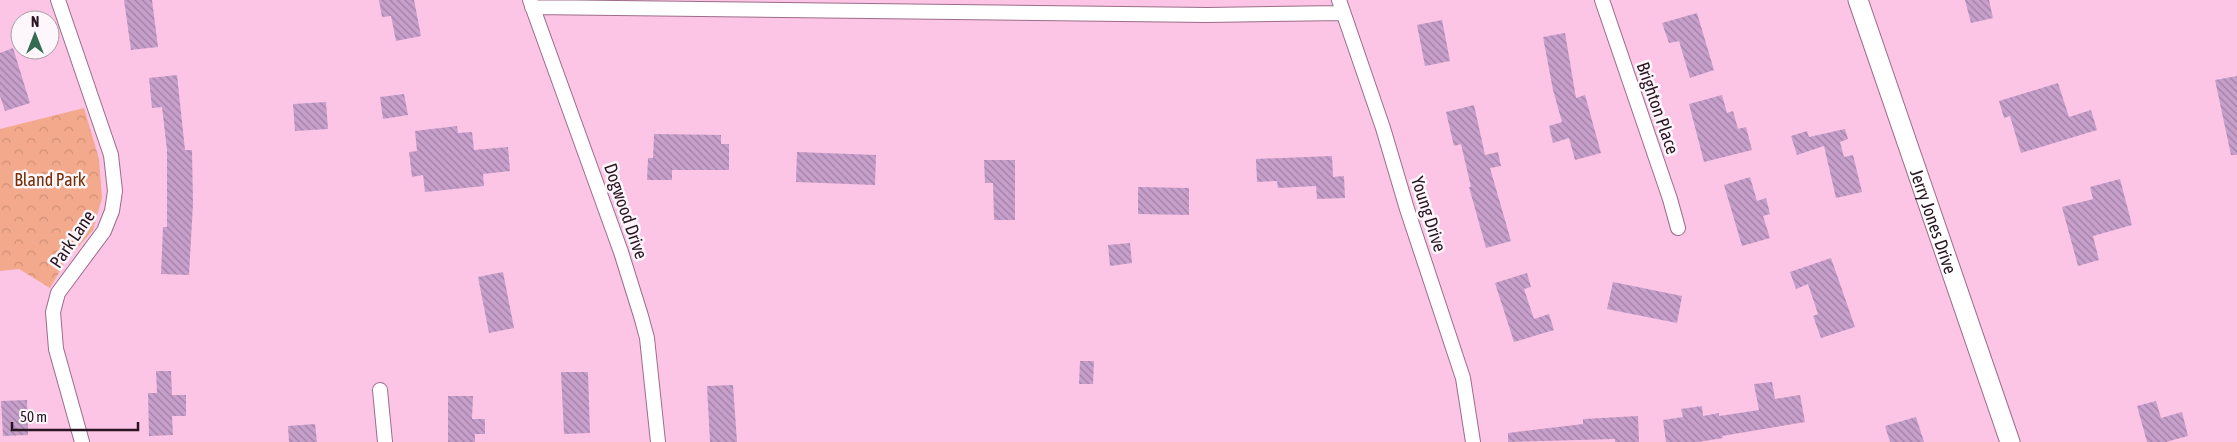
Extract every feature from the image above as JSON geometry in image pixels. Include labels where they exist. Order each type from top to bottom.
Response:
[{"type":"main road","name":"Jerry Jones Drive","points":[[1858,0],[2010,442]]},
{"type":"street","name":"Park Lane","points":[[58,0],[111,155],[115,191],[112,211],[104,231],[58,293],[53,312],[56,349],[82,442]]},
{"type":"street","name":"Brighton Place","points":[[1602,0],[1670,199],[1678,228]]},
{"type":"street","points":[[531,3],[1187,15],[1341,6]]},
{"type":"street","name":"Dogwood Drive","points":[[531,3],[599,191],[641,316],[647,338],[658,442]]},
{"type":"street","name":"Young Drive","points":[[1341,6],[1383,128],[1407,209],[1463,378],[1473,442]]},
{"type":"street","points":[[380,390],[385,442]]},
{"type":"green space","name":"Bland Park","points":[[84,108],[99,159],[102,198],[93,230],[65,262],[50,288],[19,269],[0,271],[0,129]]},
{"type":"building","points":[[124,0],[152,0],[158,47],[131,50]]},
{"type":"building","points":[[379,0],[414,0],[421,36],[396,41],[391,16],[382,17]]},
{"type":"building","points":[[1965,0],[1989,0],[1993,18],[1971,23]]},
{"type":"building","points":[[1697,13],[1714,70],[1690,78],[1679,41],[1669,43],[1662,23]]},
{"type":"building","points":[[1442,20],[1450,61],[1425,66],[1417,25]]},
{"type":"building","points":[[1565,33],[1576,98],[1585,95],[1601,153],[1575,160],[1569,138],[1553,143],[1549,126],[1562,122],[1553,90],[1543,37]]},
{"type":"building","points":[[10,49],[10,60],[17,60],[30,103],[5,111],[0,96],[0,53]]},
{"type":"building","points":[[177,75],[185,150],[192,150],[193,204],[189,275],[161,274],[163,227],[167,227],[167,150],[162,107],[152,108],[149,78]]},
{"type":"building","points":[[2237,76],[2237,155],[2231,155],[2215,80]]},
{"type":"building","points":[[2058,83],[2069,117],[2091,110],[2097,130],[2021,153],[2010,116],[2004,118],[1999,101]]},
{"type":"building","points":[[404,94],[408,115],[383,119],[380,97]]},
{"type":"building","points":[[1722,95],[1727,113],[1733,111],[1738,129],[1746,127],[1752,150],[1704,162],[1689,104]]},
{"type":"building","points":[[326,102],[328,129],[295,131],[293,104]]},
{"type":"building","points":[[1474,105],[1485,155],[1498,152],[1501,166],[1490,168],[1511,241],[1486,248],[1469,187],[1471,187],[1461,144],[1454,146],[1446,112]]},
{"type":"building","points":[[457,126],[458,133],[472,132],[474,150],[508,147],[510,171],[483,174],[484,186],[425,192],[423,175],[412,177],[409,152],[417,151],[415,131]]},
{"type":"building","points":[[1845,129],[1848,139],[1840,142],[1844,157],[1853,155],[1862,192],[1836,198],[1824,146],[1797,155],[1791,136],[1807,131],[1809,137]]},
{"type":"building","points":[[654,134],[721,135],[721,144],[729,144],[729,170],[672,170],[672,180],[647,180],[648,158],[653,158]]},
{"type":"building","points":[[797,152],[876,155],[875,185],[796,182]]},
{"type":"building","points":[[1332,156],[1333,177],[1344,176],[1345,198],[1317,199],[1316,186],[1278,188],[1277,181],[1257,182],[1256,159]]},
{"type":"building","points":[[984,160],[1015,160],[1015,220],[994,220],[993,183],[985,183]]},
{"type":"building","points":[[1750,177],[1757,201],[1766,198],[1770,214],[1763,216],[1770,238],[1742,246],[1724,185]]},
{"type":"building","points":[[2120,179],[2132,225],[2093,236],[2099,260],[2078,266],[2062,207],[2093,199],[2090,187]]},
{"type":"building","points":[[1138,187],[1189,188],[1189,215],[1138,214]]},
{"type":"building","points":[[1130,243],[1132,263],[1110,266],[1108,245]]},
{"type":"building","points":[[1831,258],[1855,327],[1821,338],[1813,316],[1818,314],[1808,284],[1796,289],[1790,272]]},
{"type":"building","points":[[503,272],[514,328],[489,333],[478,277]]},
{"type":"building","points":[[1527,273],[1531,287],[1524,289],[1534,319],[1549,314],[1554,330],[1514,342],[1495,283]]},
{"type":"building","points":[[1613,282],[1682,296],[1677,323],[1607,309]]},
{"type":"building","points":[[1080,361],[1094,361],[1093,384],[1079,384]]},
{"type":"building","points":[[156,371],[171,371],[172,395],[186,395],[186,416],[172,416],[173,435],[149,436],[148,393],[157,393]]},
{"type":"building","points":[[561,372],[588,372],[590,433],[564,434]]},
{"type":"building","points":[[1772,382],[1775,399],[1800,395],[1805,422],[1698,442],[1666,442],[1663,420],[1683,417],[1681,409],[1702,406],[1703,416],[1719,413],[1719,416],[1759,410],[1754,384]]},
{"type":"building","points":[[733,385],[737,442],[710,442],[707,386]]},
{"type":"building","points":[[448,396],[473,396],[472,419],[485,419],[485,434],[475,434],[475,442],[448,442]]},
{"type":"building","points":[[27,400],[28,435],[3,436],[1,401]]},
{"type":"building","points":[[2156,401],[2161,418],[2182,412],[2188,436],[2166,442],[2147,442],[2137,406]]},
{"type":"building","points":[[1638,416],[1639,442],[1615,442],[1615,439],[1508,442],[1508,433],[1583,424],[1583,419]]},
{"type":"building","points":[[1916,417],[1924,442],[1890,442],[1885,426]]},
{"type":"building","points":[[315,424],[317,442],[289,442],[288,426]]}]
